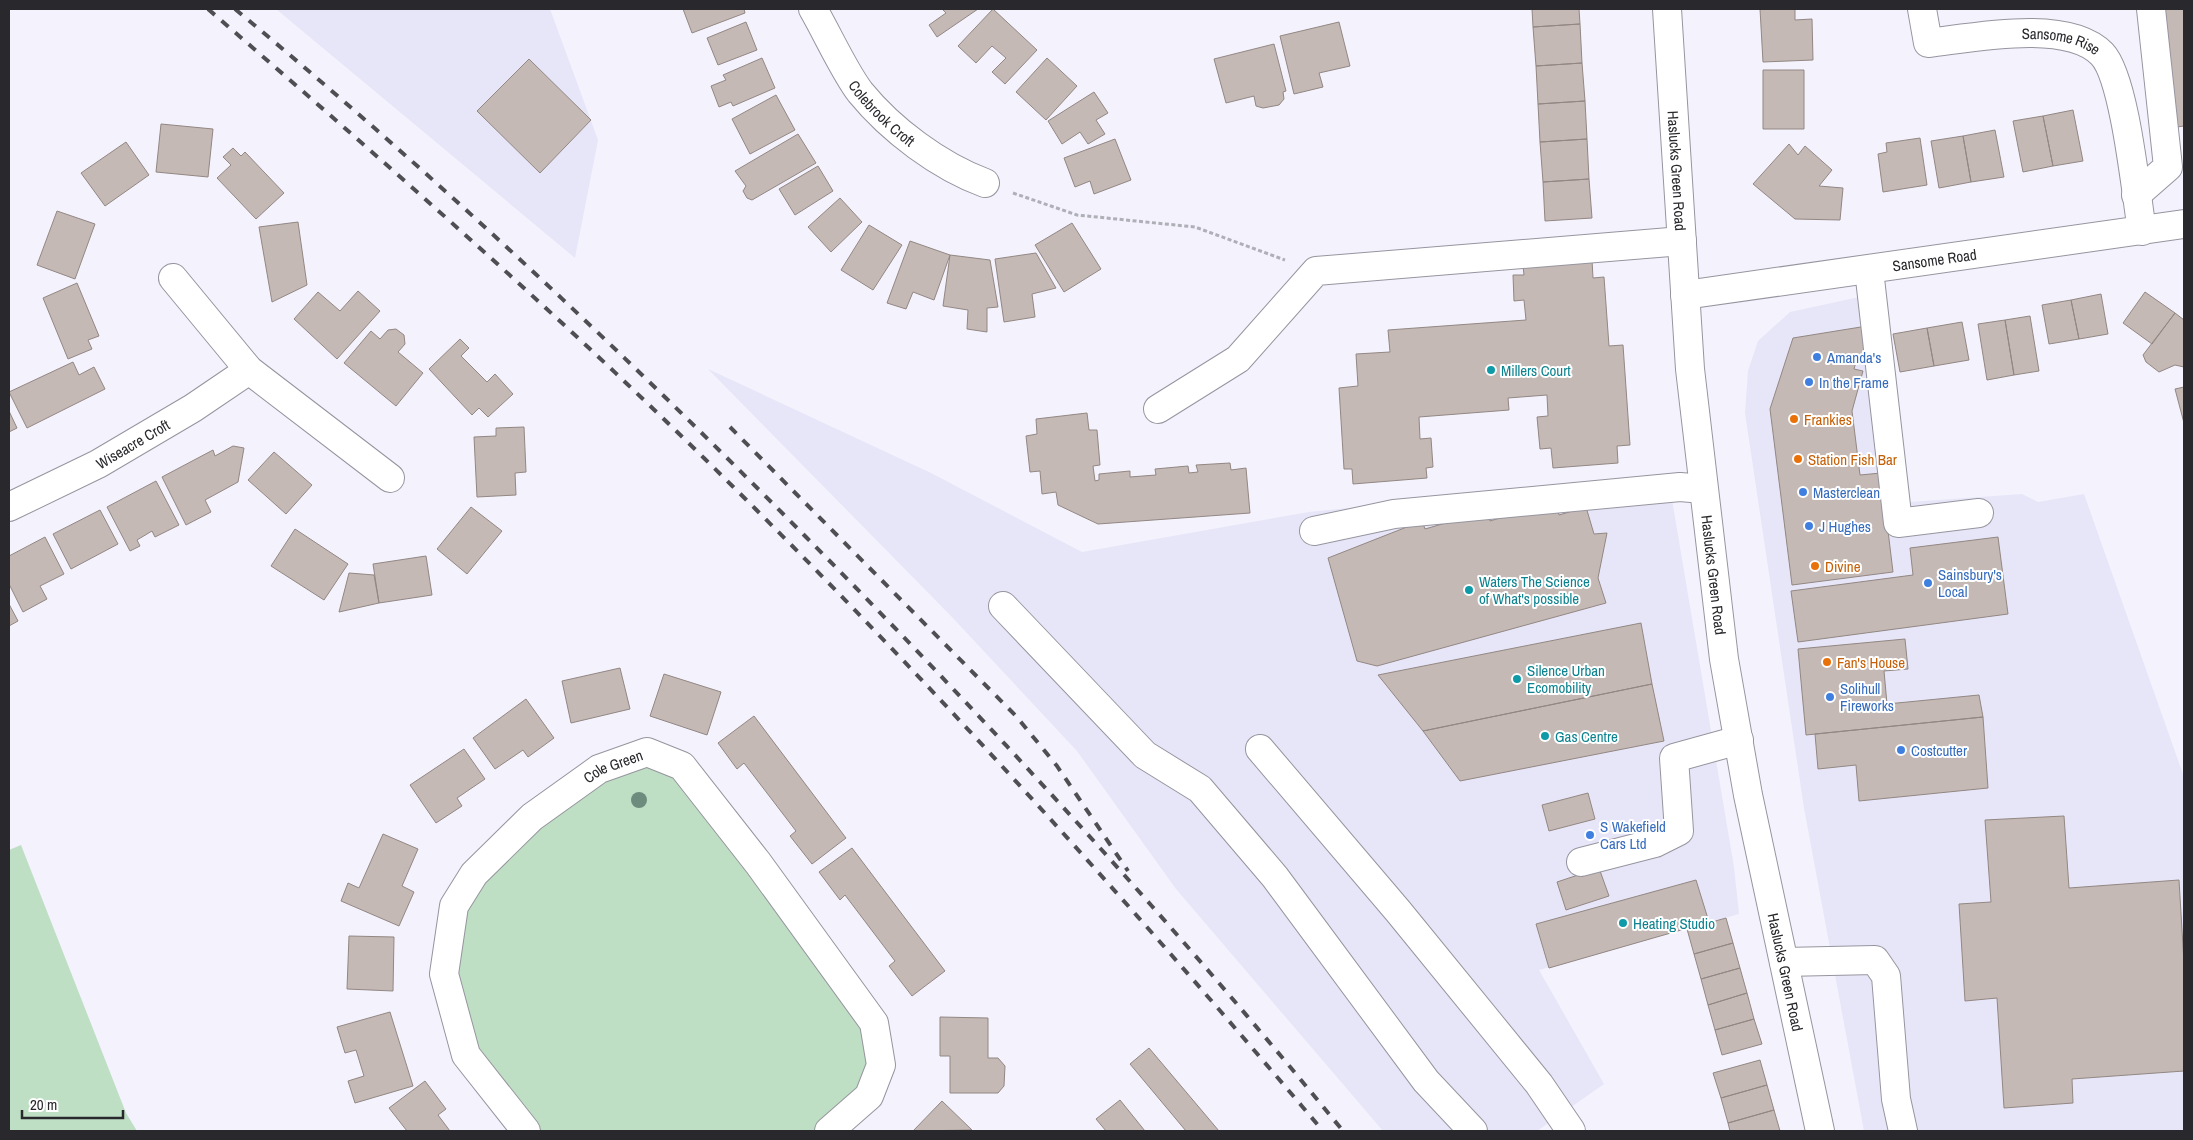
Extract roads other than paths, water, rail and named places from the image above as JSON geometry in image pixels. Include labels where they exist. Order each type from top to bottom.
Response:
[{"type":"street","name":"Colebrook Croft","points":[[813,9],[859,91],[887,120],[965,176],[985,184]]},
{"type":"street","name":"Haslucks Green Road","points":[[1667,9],[1685,295],[1703,489],[1724,659],[1784,962],[1820,1131]]},
{"type":"street","name":"Sansome Rise","points":[[1922,9],[1928,43],[2009,34],[2062,35],[2083,42],[2102,54],[2120,90],[2142,231]]},
{"type":"street","points":[[2136,195],[2168,167],[2151,9]]},
{"type":"street","name":"Sansome Road","points":[[1685,295],[2184,224]]},
{"type":"street","points":[[1158,409],[1238,359],[1316,271],[1682,241]]},
{"type":"street","points":[[1868,270],[1898,523],[1979,513]]},
{"type":"street","points":[[173,278],[249,370],[390,478]]},
{"type":"street","name":"Wiseacre Croft","points":[[9,507],[98,464],[193,408],[249,370]]},
{"type":"street","points":[[1314,531],[1394,514],[1680,488],[1703,489]]},
{"type":"street","points":[[1003,606],[1145,755],[1200,789],[1275,876],[1426,1081],[1473,1131]]},
{"type":"street","points":[[1581,862],[1655,843],[1679,831],[1674,758],[1739,740]]},
{"type":"street","points":[[1260,749],[1398,911],[1527,1069],[1571,1131]]},
{"type":"street","name":"Cole Green","points":[[526,1131],[466,1055],[444,974],[454,906],[474,874],[532,817],[599,769],[647,752],[682,766],[764,871],[874,1023],[881,1065],[870,1096],[829,1131]]},
{"type":"street","points":[[1784,962],[1874,960],[1886,976],[1896,1099],[1903,1131]]},
{"type":"railway","points":[[208,9],[409,184],[557,318],[701,455],[794,548],[975,737],[1064,834],[1238,1031],[1323,1131]]},
{"type":"railway","points":[[235,9],[383,135],[527,266],[668,400],[806,537],[945,681],[1082,828],[1214,978],[1343,1131]]},
{"type":"railway","points":[[730,427],[1016,716],[1057,766],[1128,871]]},
{"type":"place","name":"Amanda's","points":[[1817,357]]},
{"type":"place","name":"Millers Court","points":[[1491,370]]},
{"type":"place","name":"In the Frame","points":[[1809,382]]},
{"type":"place","name":"Frankies","points":[[1794,419]]},
{"type":"place","name":"Station Fish Bar","points":[[1798,459]]},
{"type":"place","name":"Masterclean","points":[[1803,492]]},
{"type":"place","name":"J Hughes","points":[[1809,526]]},
{"type":"place","name":"Divine","points":[[1815,566]]},
{"type":"place","name":"Sainsbury's Local","points":[[1928,583]]},
{"type":"place","name":"Waters The Science of What's possible","points":[[1469,590]]},
{"type":"place","name":"Fan's House","points":[[1827,662]]},
{"type":"place","name":"Silence Urban Ecomobility","points":[[1517,679]]},
{"type":"place","name":"Solihull Fireworks","points":[[1830,697]]},
{"type":"place","name":"Gas Centre","points":[[1545,736]]},
{"type":"place","name":"Costcutter","points":[[1901,750]]},
{"type":"place","name":"S Wakefield Cars Ltd","points":[[1590,835]]},
{"type":"place","name":"Heating Studio","points":[[1623,923]]}]
